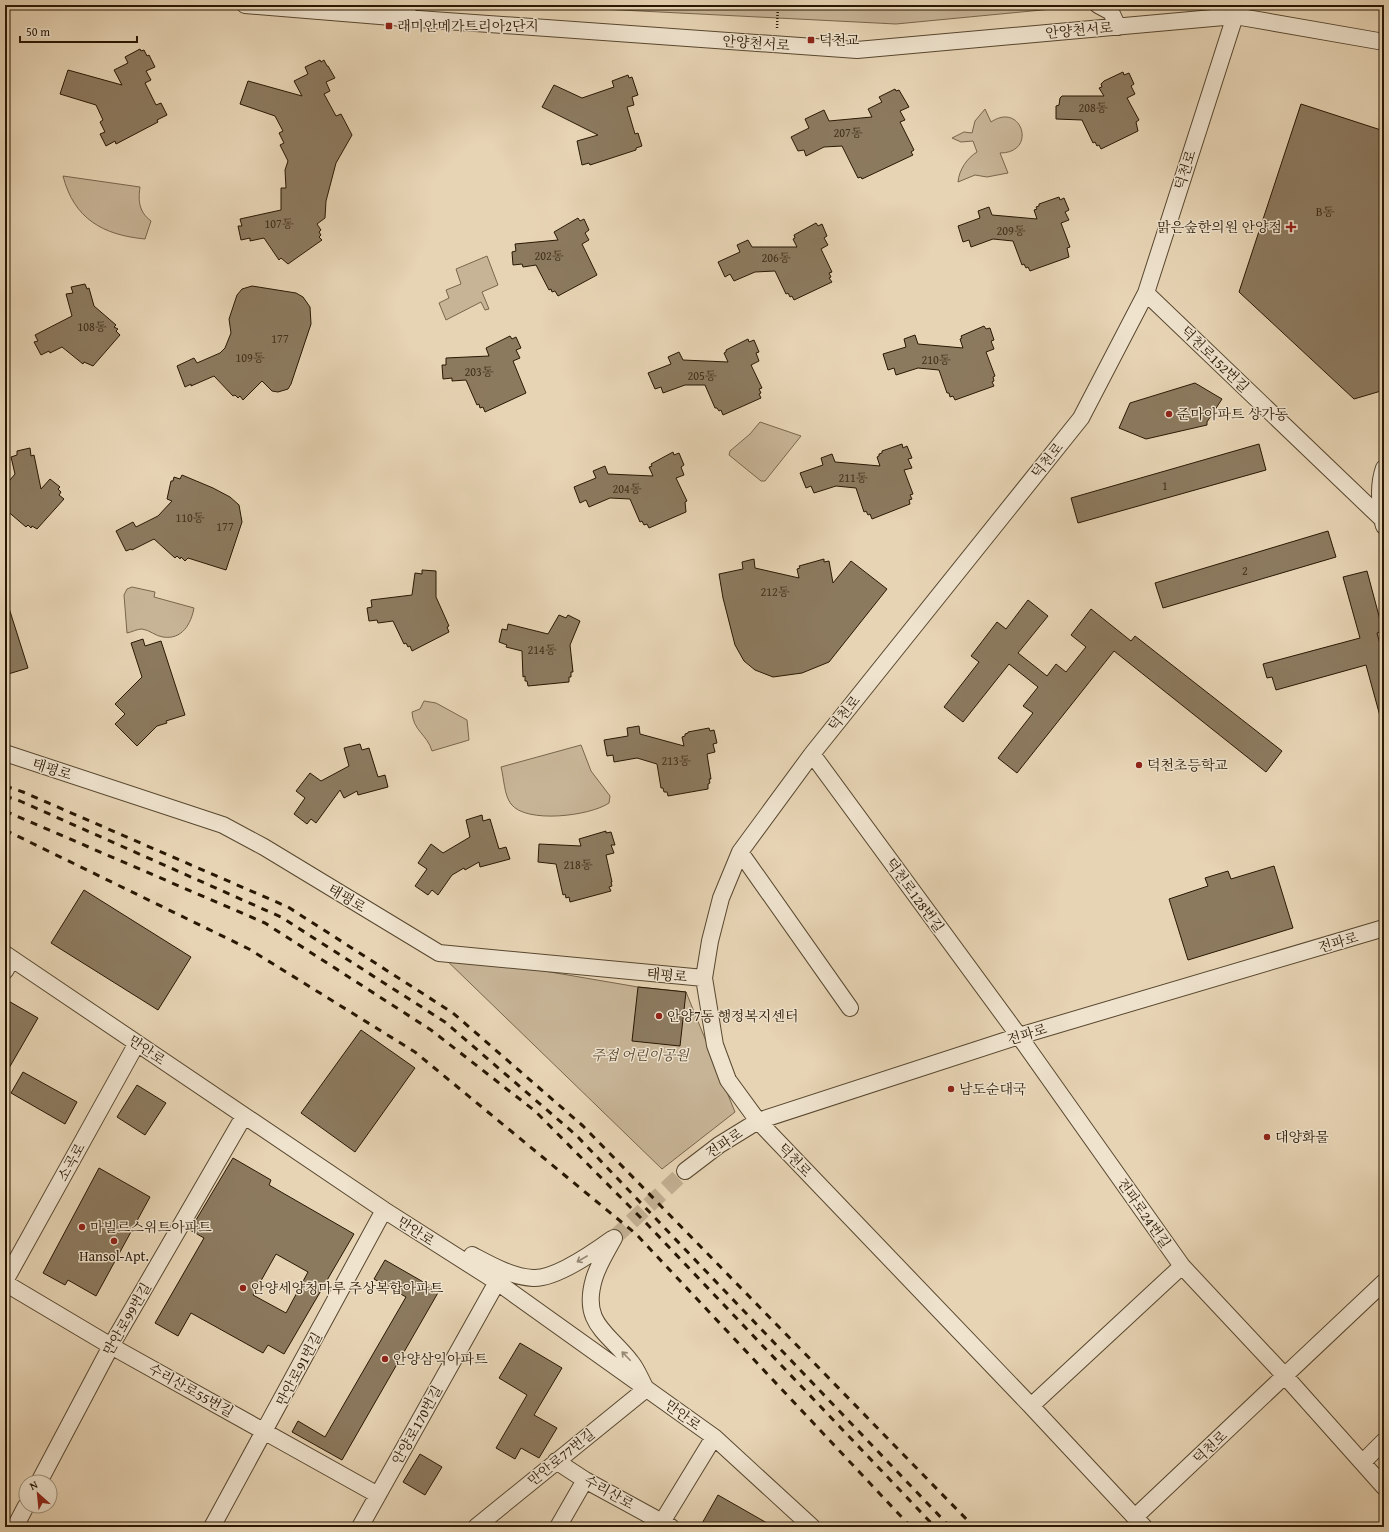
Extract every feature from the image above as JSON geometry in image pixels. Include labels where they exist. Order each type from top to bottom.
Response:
[{"type":"street","name":"안양천서로","points":[[246,5],[407,12],[857,50],[1118,27],[1237,10],[1384,42]]},
{"type":"street","points":[[1098,5],[1111,12],[1118,27]]},
{"type":"street","name":"덕천로","points":[[1237,10],[1146,293],[1082,418],[812,754],[740,852],[721,898],[710,941],[704,978],[715,1045],[728,1080],[758,1121],[1140,1522],[1285,1376]]},
{"type":"street","name":"덕천로152번길","points":[[1146,293],[1383,521]]},
{"type":"street","points":[[1383,521],[1379,492],[1380,479],[1384,468]]},
{"type":"street","name":"태평로","points":[[5,753],[223,825],[264,847],[439,953],[704,978]]},
{"type":"street","name":"덕천로128번길","points":[[812,754],[1019,1036]]},
{"type":"street","points":[[740,852],[850,1008]]},
{"type":"street","name":"전파로","points":[[685,1171],[719,1145],[758,1121],[1019,1036],[1384,928]]},
{"type":"street","name":"만안로","points":[[7,961],[137,1043],[384,1210],[497,1282],[714,1437],[812,1527]]},
{"type":"street","name":"전파로24번길","points":[[1019,1036],[1182,1266],[1285,1376],[1384,1487]]},
{"type":"street","name":"소곡로","points":[[5,1282],[137,1043]]},
{"type":"street","name":"만안로99번길","points":[[43,1474],[111,1346],[244,1116]]},
{"type":"street","name":"만안로91번길","points":[[212,1527],[265,1432],[384,1210]]},
{"type":"street","points":[[443,1248],[468,1253],[502,1270],[534,1278],[555,1272],[581,1260],[614,1238],[594,1278],[590,1297],[591,1312],[601,1331],[632,1362],[646,1389]]},
{"type":"street","points":[[1031,1406],[1182,1266]]},
{"type":"street","name":"수리산로55번길","points":[[5,1282],[111,1346],[378,1495]]},
{"type":"street","name":"안양로170번길","points":[[365,1525],[378,1495],[497,1282]]},
{"type":"street","points":[[1285,1376],[1384,1282]]},
{"type":"street","name":"만안로77번길","points":[[476,1527],[556,1460],[646,1389]]},
{"type":"street","name":"수리산로","points":[[556,1460],[585,1480],[664,1525],[714,1437]]},
{"type":"street","points":[[1363,1462],[1384,1441]]},
{"type":"street","points":[[558,1527],[585,1480]]},
{"type":"street","points":[[15,1527],[22,1514]]},
{"type":"path","points":[[776,44],[778,5]]},
{"type":"green space","points":[[522,5],[1094,5],[896,24]]},
{"type":"green space","points":[[985,109],[991,122],[1002,117],[1011,118],[1017,123],[1021,130],[1022,138],[1019,145],[1012,151],[1000,153],[1008,173],[987,177],[975,175],[958,182],[964,165],[977,152],[973,141],[961,142],[952,138],[964,132],[972,133],[975,121]]},
{"type":"green space","points":[[63,176],[140,187],[140,206],[144,214],[151,221],[145,239],[116,234],[103,229],[92,222],[83,214],[75,203],[68,191]]},
{"type":"green space","points":[[487,256],[498,285],[482,292],[489,309],[485,310],[481,302],[446,320],[439,303],[449,298],[446,290],[461,284],[456,269]]},
{"type":"green space","points":[[760,422],[801,436],[765,481],[761,481],[729,455],[730,451],[750,434]]},
{"type":"green space","points":[[132,587],[155,592],[154,597],[194,608],[188,625],[180,633],[170,637],[163,637],[142,629],[127,633],[124,595],[127,589]]},
{"type":"green space","points":[[424,701],[436,703],[467,720],[469,740],[432,751],[427,740],[417,728],[412,712],[420,709]]},
{"type":"green space","points":[[581,745],[591,771],[610,796],[609,803],[600,808],[558,816],[530,814],[519,810],[511,804],[506,791],[501,767]]},
{"type":"green space","name":"주접 어린이공원","points":[[439,953],[638,987],[686,992],[735,1112],[662,1169]]},
{"type":"building","points":[[140,49],[141,51],[144,50],[147,56],[149,55],[155,67],[146,71],[151,80],[145,83],[156,105],[161,103],[167,115],[157,120],[158,122],[116,144],[115,141],[106,146],[100,134],[105,132],[100,122],[103,120],[96,105],[60,94],[68,70],[122,85],[114,70],[128,63],[125,57]]},
{"type":"building","points":[[320,60],[321,62],[324,60],[335,78],[326,82],[330,91],[324,94],[336,116],[341,114],[352,135],[336,163],[326,201],[325,218],[317,224],[321,230],[319,232],[321,235],[319,237],[322,240],[288,264],[281,258],[279,260],[264,238],[250,241],[250,238],[241,240],[238,226],[242,226],[240,219],[281,210],[281,188],[286,188],[285,170],[288,161],[280,145],[284,143],[279,133],[283,131],[275,116],[240,104],[248,81],[302,96],[294,81],[308,74],[305,67]]},
{"type":"building","points":[[1123,72],[1124,75],[1129,73],[1134,84],[1131,86],[1135,94],[1127,98],[1139,120],[1136,122],[1138,131],[1101,149],[1095,142],[1093,143],[1082,120],[1056,119],[1056,106],[1059,105],[1060,98],[1062,96],[1104,96],[1099,88],[1102,87],[1101,84]]},
{"type":"building","points":[[628,75],[629,78],[632,77],[638,95],[632,97],[634,105],[627,107],[635,134],[638,133],[642,146],[636,148],[636,150],[590,165],[589,163],[582,165],[577,141],[598,135],[542,107],[554,85],[582,98],[614,87],[612,81]]},
{"type":"building","points":[[895,89],[896,91],[899,90],[909,107],[900,111],[905,120],[900,122],[914,150],[911,152],[913,155],[862,179],[861,177],[858,178],[842,146],[824,147],[806,156],[804,150],[798,151],[791,137],[809,128],[805,119],[824,110],[829,121],[872,117],[868,109],[882,102],[879,97]]},
{"type":"building","points":[[1301,104],[1384,131],[1384,382],[1381,391],[1354,399],[1239,292]]},
{"type":"building","points":[[1059,197],[1060,200],[1064,198],[1069,210],[1065,212],[1069,220],[1061,223],[1070,247],[1067,248],[1069,257],[1030,271],[1024,264],[1022,265],[1013,241],[993,239],[971,247],[969,240],[963,242],[958,226],[980,218],[978,211],[989,207],[992,215],[1037,219],[1034,210],[1037,209],[1036,207],[1039,206],[1039,204]]},
{"type":"building","points":[[578,218],[580,221],[584,219],[589,230],[585,233],[589,240],[582,244],[597,275],[558,296],[555,291],[552,292],[551,289],[549,290],[536,265],[523,267],[522,264],[513,265],[512,252],[516,251],[515,244],[558,240],[554,232]]},
{"type":"building","points":[[816,223],[818,226],[822,224],[827,236],[824,238],[828,245],[821,249],[832,272],[829,273],[831,277],[829,278],[832,282],[794,300],[788,293],[786,294],[775,271],[755,272],[734,281],[730,274],[725,277],[718,262],[740,252],[737,245],[748,240],[752,247],[797,247],[793,239],[795,238],[794,235]]},
{"type":"building","points":[[85,284],[87,289],[89,288],[94,306],[116,325],[114,327],[118,329],[116,331],[120,335],[93,366],[84,362],[83,364],[62,347],[50,353],[49,351],[41,355],[34,342],[38,341],[35,335],[72,316],[66,294],[73,293],[71,287]]},
{"type":"building","points":[[252,286],[296,293],[303,297],[310,307],[311,324],[288,389],[278,392],[272,391],[262,381],[243,400],[240,396],[238,398],[235,395],[233,396],[214,376],[185,387],[177,366],[194,358],[197,363],[220,353],[225,348],[231,333],[229,319],[237,295],[242,289]]},
{"type":"building","points":[[984,326],[986,329],[990,328],[994,340],[991,341],[994,349],[986,352],[995,376],[993,377],[994,381],[992,382],[994,386],[955,400],[953,396],[950,397],[949,393],[947,393],[939,370],[918,368],[896,375],[894,368],[888,370],[883,354],[906,347],[904,339],[915,335],[918,344],[963,348],[960,339],[962,338],[961,336]]},
{"type":"building","points":[[510,336],[512,339],[516,337],[521,348],[516,350],[520,358],[513,361],[526,393],[485,412],[483,407],[480,408],[479,404],[477,405],[466,380],[452,381],[452,378],[443,379],[442,365],[446,365],[446,358],[489,356],[486,348]]},
{"type":"building","points":[[748,339],[749,342],[754,340],[759,352],[756,353],[759,361],[751,365],[762,388],[759,389],[761,398],[723,415],[721,410],[719,411],[715,408],[705,385],[685,385],[663,393],[661,387],[655,389],[648,373],[671,364],[668,357],[679,352],[683,360],[728,362],[724,353],[726,350]]},
{"type":"building","name":"준마아파트 상가동","points":[[1195,383],[1222,399],[1207,422],[1207,425],[1146,439],[1119,428],[1130,403]]},
{"type":"building","points":[[902,444],[903,448],[907,446],[912,458],[908,459],[912,468],[904,470],[913,494],[910,495],[912,499],[909,500],[910,504],[872,519],[870,514],[868,515],[866,511],[864,512],[856,488],[836,486],[814,493],[811,486],[806,488],[800,473],[823,465],[821,458],[832,454],[835,462],[880,466],[877,457],[882,453],[882,451]]},
{"type":"building","points":[[1259,444],[1266,470],[1078,523],[1071,498]]},
{"type":"building","points":[[30,448],[31,456],[34,455],[41,489],[50,479],[60,487],[58,489],[61,492],[59,495],[64,499],[37,529],[32,526],[31,528],[28,525],[26,527],[5,509],[5,486],[15,474],[11,457],[17,455],[17,451]]},
{"type":"building","points":[[673,452],[674,455],[679,453],[684,465],[681,467],[684,475],[676,478],[687,501],[685,502],[686,512],[649,528],[647,524],[644,525],[642,521],[640,522],[630,499],[610,498],[589,507],[586,500],[580,503],[574,487],[596,478],[593,471],[605,466],[608,474],[653,476],[649,467],[652,466],[651,464]]},
{"type":"building","points":[[182,475],[213,488],[230,497],[239,505],[242,522],[226,570],[188,558],[185,561],[181,557],[180,559],[177,556],[175,558],[154,539],[132,550],[126,551],[116,531],[133,522],[136,527],[158,516],[172,501],[167,499],[171,481],[173,481],[174,477],[180,479]]},
{"type":"building","points":[[1328,531],[1336,557],[1163,608],[1155,583]]},
{"type":"building","points":[[754,559],[755,568],[799,578],[797,569],[800,568],[799,566],[824,559],[824,562],[829,561],[833,583],[851,561],[887,589],[829,662],[802,673],[773,677],[755,670],[744,661],[735,645],[723,598],[719,574],[743,569],[742,562]]},
{"type":"building","points":[[422,570],[436,571],[436,597],[449,626],[447,627],[449,632],[412,651],[410,646],[408,647],[406,643],[404,644],[393,621],[378,623],[377,620],[369,621],[367,608],[372,607],[371,600],[412,595],[415,573],[422,574]]},
{"type":"building","points":[[1367,571],[1383,631],[1377,633],[1384,658],[1384,715],[1380,716],[1366,665],[1276,690],[1272,677],[1267,678],[1263,664],[1360,638],[1343,577]]},
{"type":"building","points":[[1028,600],[1048,616],[1018,653],[1047,676],[1056,664],[1066,672],[1086,647],[1071,635],[1091,609],[1131,641],[1135,636],[1282,751],[1266,772],[1114,651],[1017,773],[998,758],[1033,713],[1023,706],[1038,687],[1009,664],[963,722],[944,707],[979,662],[971,656],[997,622],[1006,629]]},
{"type":"building","points":[[5,605],[8,605],[28,668],[5,675]]},
{"type":"building","points":[[559,615],[566,618],[568,615],[580,621],[570,645],[573,672],[571,672],[571,677],[569,677],[569,682],[528,686],[527,681],[525,681],[525,676],[523,677],[522,651],[506,647],[507,645],[499,642],[502,629],[507,630],[508,624],[548,634]]},
{"type":"building","points":[[143,639],[145,646],[161,641],[185,715],[166,721],[167,723],[157,726],[137,746],[115,724],[125,714],[115,704],[142,677],[131,643]]},
{"type":"building","points":[[639,726],[640,734],[684,746],[682,737],[688,732],[709,728],[710,731],[714,730],[717,743],[713,744],[715,752],[707,754],[711,779],[709,779],[710,783],[708,784],[708,789],[668,796],[667,792],[664,792],[663,788],[661,788],[657,764],[637,758],[614,762],[613,755],[607,756],[604,740],[628,736],[627,728]]},
{"type":"building","points":[[360,744],[362,750],[369,748],[378,777],[385,775],[388,787],[358,795],[357,791],[344,798],[340,790],[316,823],[311,819],[307,824],[294,814],[305,798],[296,791],[310,773],[321,781],[349,766],[344,748]]},
{"type":"building","points":[[482,815],[483,821],[490,819],[499,849],[506,847],[510,859],[480,867],[479,862],[465,870],[464,868],[452,875],[438,895],[432,890],[428,895],[415,886],[427,869],[418,863],[431,844],[443,853],[470,837],[466,820]]},
{"type":"building","points":[[606,831],[606,833],[611,832],[615,845],[611,845],[614,853],[606,855],[612,882],[612,886],[609,887],[611,891],[570,902],[569,897],[566,898],[565,894],[563,895],[556,864],[538,862],[539,844],[581,846],[579,839]]},
{"type":"building","points":[[1274,866],[1293,928],[1188,960],[1169,899],[1208,886],[1205,878],[1228,871],[1231,879]]},
{"type":"building","points":[[84,890],[191,957],[158,1010],[51,943]]},
{"type":"building","name":"안양7동 행정복지센터","points":[[638,987],[686,992],[680,1046],[632,1041]]},
{"type":"building","points":[[5,999],[38,1018],[5,1075]]},
{"type":"building","points":[[361,1030],[415,1068],[355,1152],[301,1113]]},
{"type":"building","points":[[23,1072],[77,1102],[65,1124],[11,1093]]},
{"type":"building","points":[[137,1085],[166,1103],[145,1135],[117,1117]]},
{"type":"building","points":[[233,1158],[271,1180],[269,1185],[354,1234],[284,1354],[268,1345],[263,1353],[191,1313],[178,1336],[155,1323],[204,1238],[190,1230]],"holes":[[[276,1254],[308,1272],[286,1313],[253,1295]]]},
{"type":"building","points":[[99,1168],[150,1197],[96,1296],[68,1280],[65,1285],[43,1273]]},
{"type":"building","name":"안양삼익아파트","points":[[385,1260],[439,1291],[342,1460],[292,1432],[298,1421],[325,1437],[406,1297],[374,1279]]},
{"type":"building","points":[[520,1343],[562,1368],[534,1415],[557,1428],[539,1458],[521,1448],[515,1459],[496,1448],[527,1395],[499,1378]]},
{"type":"building","points":[[420,1454],[442,1467],[425,1495],[403,1482]]},
{"type":"building","points":[[718,1495],[774,1527],[700,1527]]},
{"type":"tunnel","points":[[614,1238],[685,1171]]},
{"type":"railway","points":[[5,786],[23,792],[288,907],[453,1013],[583,1126],[974,1527]]},
{"type":"railway","points":[[5,796],[20,801],[281,917],[445,1022],[576,1135],[950,1527]]},
{"type":"railway","points":[[5,811],[265,923],[431,1030],[535,1111],[647,1224],[935,1527]]},
{"type":"railway","points":[[5,830],[249,949],[415,1052],[636,1234],[911,1527]]},
{"type":"place","name":"래미안메가트리아2단지","points":[[389,26]]},
{"type":"place","name":"덕천교","points":[[811,40]]},
{"type":"place","name":"맑은숲한의원 안양점","points":[[1291,227]]},
{"type":"place","name":"준마아파트 상가동","points":[[1169,414]]},
{"type":"place","name":"덕천초등학교","points":[[1139,765]]},
{"type":"place","name":"안양7동 행정복지센터","points":[[659,1016]]},
{"type":"place","name":"남도순대국","points":[[951,1089]]},
{"type":"place","name":"대양화물","points":[[1267,1137]]},
{"type":"place","name":"마빌르스위트아파트","points":[[82,1227]]},
{"type":"place","name":"Hansol-Apt.","points":[[114,1241]]},
{"type":"place","name":"안양세양청마루 주상복합아파트","points":[[243,1288]]},
{"type":"place","name":"안양삼익아파트","points":[[385,1359]]}]
